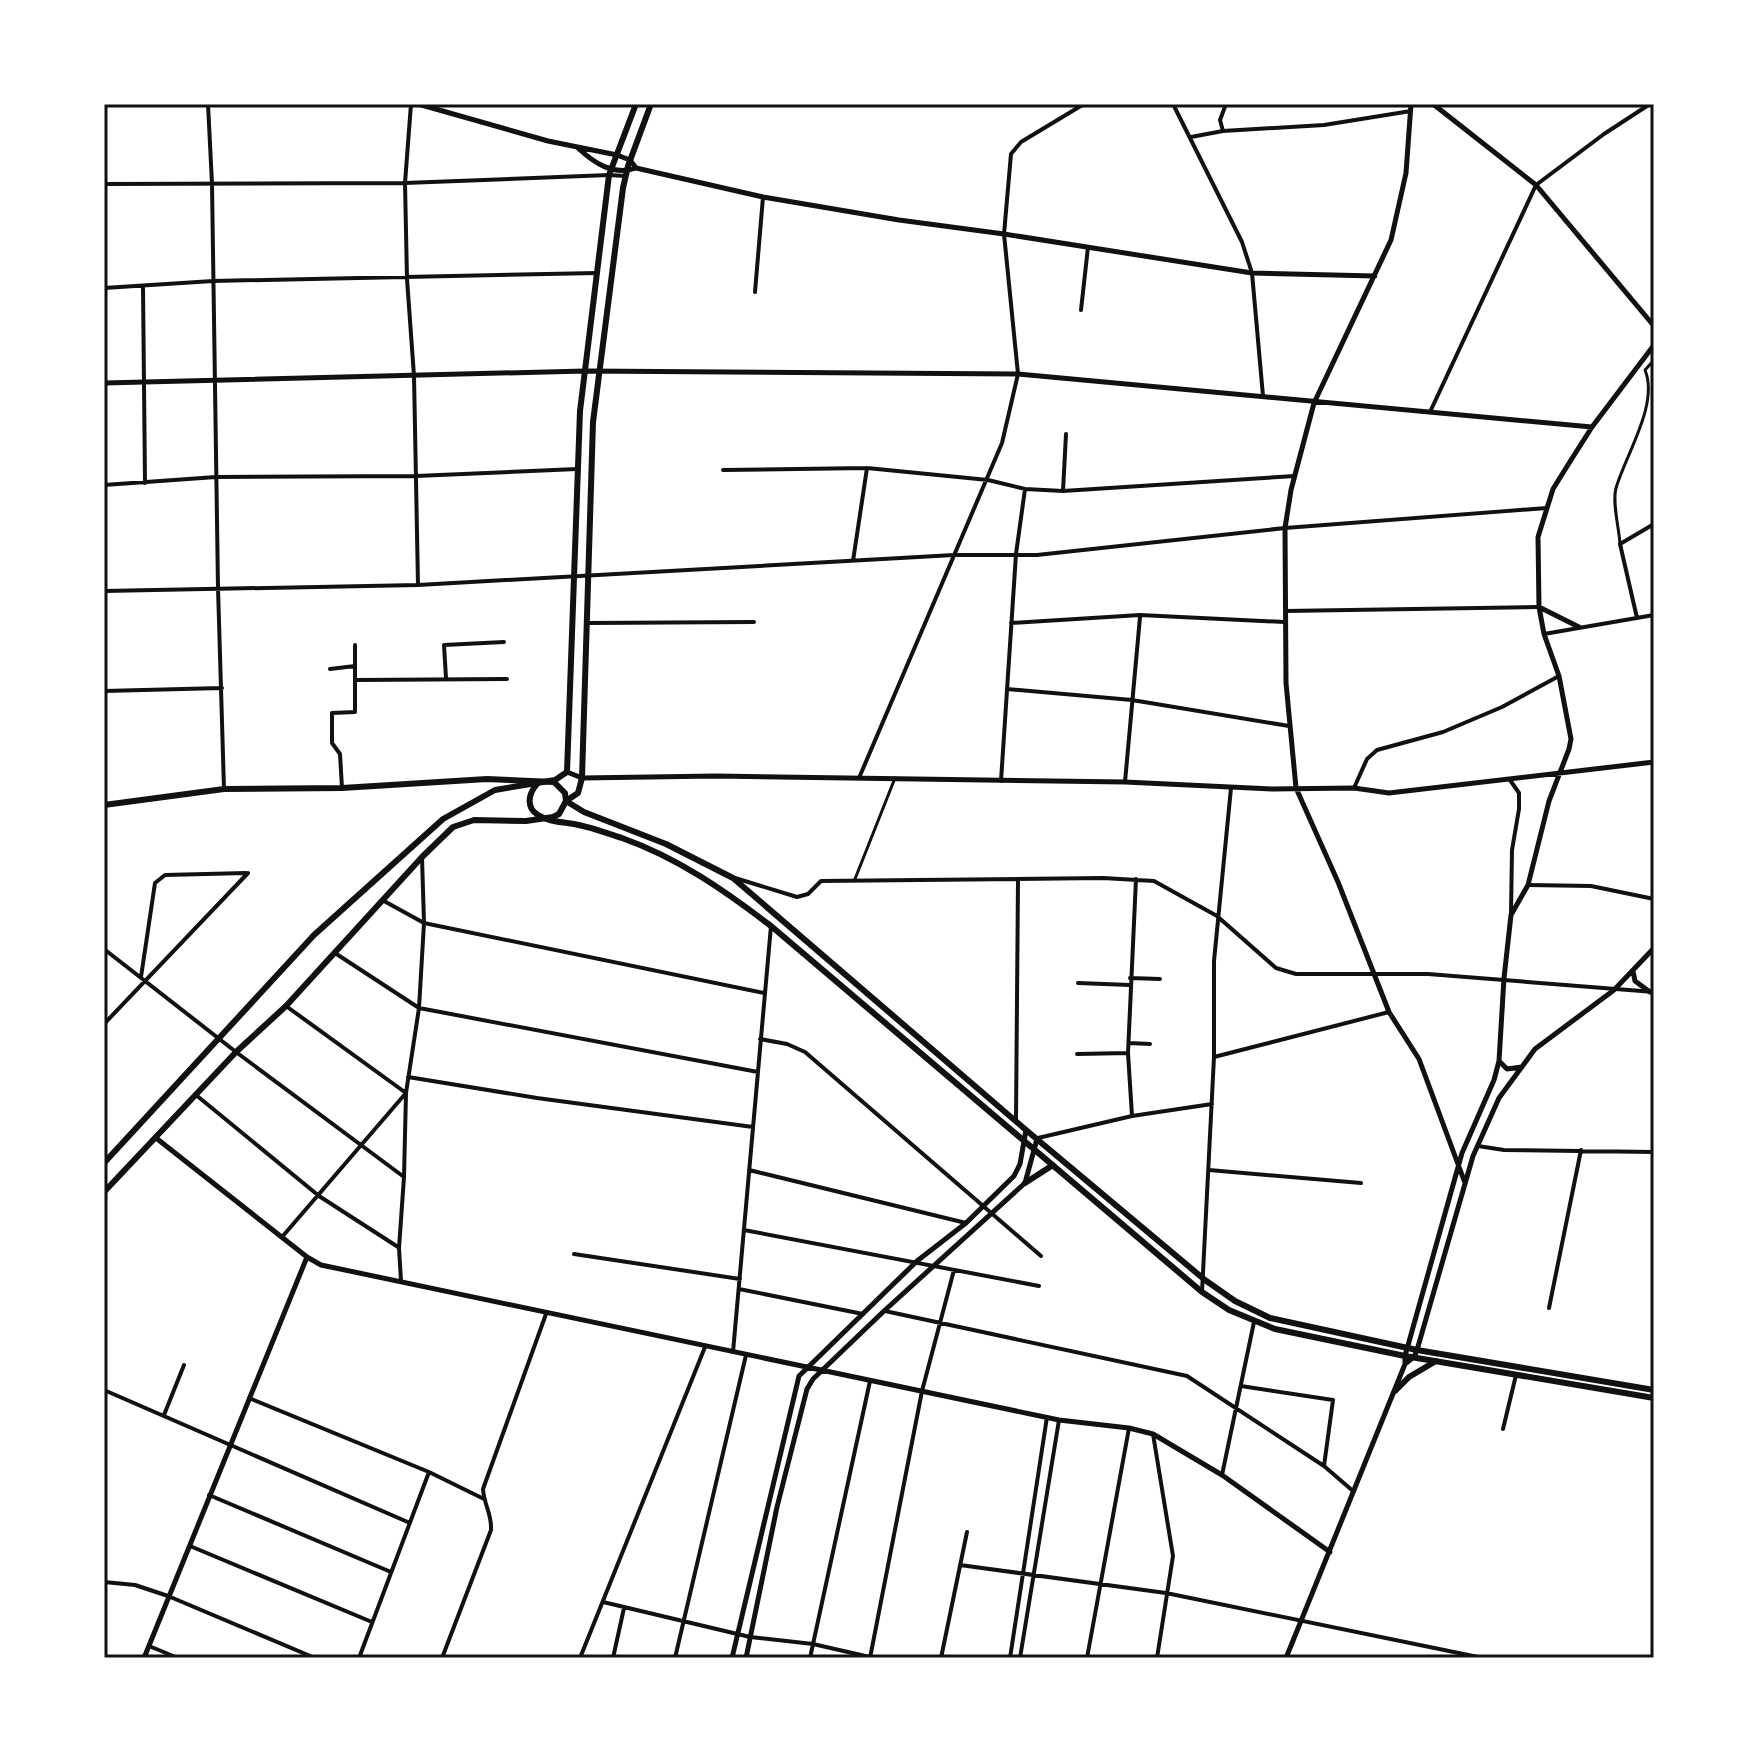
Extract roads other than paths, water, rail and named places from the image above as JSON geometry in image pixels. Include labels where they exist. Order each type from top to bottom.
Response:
[{"type":"main road","points":[[104,1163],[314,935],[443,819],[495,790],[537,784],[562,777],[567,772],[580,411],[610,172],[636,104]]},
{"type":"main road","points":[[104,1192],[236,1052],[286,1006],[422,857],[458,824],[474,820],[526,821],[545,818],[559,814],[566,801],[578,793],[582,778],[593,422],[626,174],[651,104]]},
{"type":"main road","points":[[104,805],[224,789],[342,788],[457,780],[545,781],[561,786],[566,801],[584,812],[675,848],[733,878],[1026,1130],[1205,1280],[1235,1301],[1270,1318],[1405,1356],[1415,1353],[1654,1390]]},
{"type":"main road","points":[[537,784],[531,791],[531,808],[537,815],[591,828],[671,859],[710,880],[771,926],[1202,1292],[1229,1310],[1254,1322],[1408,1348],[1436,1361],[1465,1362],[1516,1375],[1654,1398]]},
{"type":"main road","points":[[671,859],[675,848]]},
{"type":"main road","points":[[1025,1183],[1053,1165]]},
{"type":"main road","points":[[1395,1391],[1409,1377],[1436,1361]]},
{"type":"street","points":[[208,104],[224,789]]},
{"type":"street","points":[[411,104],[405,183],[407,279],[414,376],[418,585]]},
{"type":"street","points":[[418,104],[578,148],[617,155],[630,160],[636,168],[763,197],[1252,273],[1375,276]]},
{"type":"street","points":[[859,778],[1002,443],[1018,374],[1004,234],[1011,154],[1021,142],[1084,104]]},
{"type":"street","points":[[1173,104],[1242,242],[1252,273],[1263,396]]},
{"type":"street","points":[[1223,131],[1220,120],[1226,104]]},
{"type":"street","points":[[1433,104],[1536,185],[1654,326]]},
{"type":"street","points":[[1430,412],[1536,185],[1650,104]]},
{"type":"street","points":[[1191,137],[1223,131],[1324,125],[1411,108],[1404,184],[1391,240],[1314,403],[1285,528],[1284,622],[1289,726],[1296,788],[1338,882],[1389,1012],[1419,1059],[1465,1183]]},
{"type":"street","points":[[578,148],[610,172]]},
{"type":"street","points":[[104,184],[405,183],[610,172],[626,174],[636,168]]},
{"type":"street","points":[[755,292],[763,197]]},
{"type":"street","points":[[1081,310],[1088,247]]},
{"type":"street","points":[[104,288],[213,281],[597,273]]},
{"type":"street","points":[[143,287],[145,483]]},
{"type":"street","points":[[1511,915],[1528,885],[1549,801],[1571,739],[1559,676],[1544,634],[1539,607],[1538,537],[1553,489],[1592,427],[1654,345]]},
{"type":"street","points":[[1637,618],[1620,544],[1615,491],[1638,433],[1651,384],[1645,370],[1654,360]]},
{"type":"street","points":[[104,383],[585,371],[1018,374],[1592,427]]},
{"type":"street","points":[[1063,491],[1066,434]]},
{"type":"street","points":[[723,470],[867,468],[988,480],[1025,489],[1063,491],[1296,476]]},
{"type":"street","points":[[853,561],[867,468]]},
{"type":"street","points":[[104,485],[216,477],[416,476],[578,469]]},
{"type":"street","points":[[1001,781],[1016,554],[1025,489]]},
{"type":"street","points":[[104,591],[418,585],[954,555],[1037,555],[1285,528],[1547,508]]},
{"type":"street","points":[[1620,544],[1654,524]]},
{"type":"street","points":[[1284,611],[1539,607],[1579,627]]},
{"type":"street","points":[[1011,623],[1140,615],[1284,622]]},
{"type":"street","points":[[1125,782],[1140,615]]},
{"type":"street","points":[[1544,634],[1654,615]]},
{"type":"street","points":[[587,623],[754,622]]},
{"type":"street","points":[[446,678],[444,645],[504,642]]},
{"type":"street","points":[[342,788],[340,754],[332,743],[332,713],[355,712],[355,645]]},
{"type":"street","points":[[330,669],[355,666]]},
{"type":"street","points":[[1354,788],[1367,759],[1377,750],[1443,732],[1502,707],[1559,676]]},
{"type":"street","points":[[356,680],[507,679]]},
{"type":"street","points":[[104,691],[222,688]]},
{"type":"street","points":[[1007,689],[1132,700],[1289,726]]},
{"type":"street","points":[[567,772],[582,778],[1125,782],[1354,788],[1389,793],[1654,762]]},
{"type":"street","points":[[855,881],[895,778]]},
{"type":"street","points":[[1286,1658],[1405,1364],[1458,1168],[1499,1061],[1511,915],[1512,850],[1519,809],[1519,793],[1510,780]]},
{"type":"street","points":[[1202,1292],[1214,1057],[1214,961],[1231,787]]},
{"type":"street","points":[[401,1283],[399,1248],[406,1093],[419,1008],[424,923],[422,857]]},
{"type":"street","points":[[104,1024],[143,979],[248,873],[165,875],[159,878],[155,883],[143,979]]},
{"type":"street","points":[[733,878],[797,897],[808,894],[819,882],[1018,879],[1154,881],[1217,916],[1276,968],[1296,974],[1504,978],[1652,992]]},
{"type":"street","points":[[1016,1121],[1018,879]]},
{"type":"street","points":[[1132,1116],[1128,1043],[1136,879]]},
{"type":"street","points":[[1528,885],[1591,886],[1654,899]]},
{"type":"street","points":[[384,901],[424,923],[764,993]]},
{"type":"street","points":[[733,1352],[771,926]]},
{"type":"street","points":[[1405,1364],[1415,1353],[1465,1183],[1499,1098],[1535,1049],[1614,990],[1654,948]]},
{"type":"street","points":[[104,949],[404,1177]]},
{"type":"street","points":[[335,953],[419,1008],[758,1072]]},
{"type":"street","points":[[1633,971],[1635,981],[1652,992]]},
{"type":"street","points":[[1130,978],[1160,979]]},
{"type":"street","points":[[1078,983],[1130,985]]},
{"type":"street","points":[[286,1006],[406,1093]]},
{"type":"street","points":[[1214,1057],[1389,1012]]},
{"type":"street","points":[[760,1039],[787,1044],[805,1052],[1041,1256]]},
{"type":"street","points":[[1128,1043],[1150,1044]]},
{"type":"street","points":[[1077,1054],[1128,1053]]},
{"type":"street","points":[[1499,1061],[1507,1069],[1522,1067]]},
{"type":"street","points":[[408,1077],[753,1127]]},
{"type":"street","points":[[282,1237],[406,1093]]},
{"type":"street","points":[[196,1095],[319,1196],[399,1248]]},
{"type":"street","points":[[746,1658],[777,1507],[807,1389],[821,1371],[1025,1183],[1037,1139],[1132,1116],[1212,1104]]},
{"type":"street","points":[[732,1658],[796,1386],[806,1368],[917,1261],[966,1223],[1014,1176],[1020,1164],[1026,1130]]},
{"type":"street","points":[[156,1138],[321,1265],[1059,1420],[1153,1434],[1222,1475],[1330,1552]]},
{"type":"street","points":[[1478,1146],[1504,1150],[1654,1152]]},
{"type":"street","points":[[1549,1308],[1581,1150]]},
{"type":"street","points":[[749,1170],[966,1223]]},
{"type":"street","points":[[1209,1170],[1361,1183]]},
{"type":"street","points":[[744,1230],[1039,1286]]},
{"type":"street","points":[[574,1254],[740,1279]]},
{"type":"street","points":[[144,1658],[307,1257]]},
{"type":"street","points":[[603,1602],[750,1637],[813,1644],[871,1658],[922,1391],[954,1270]]},
{"type":"street","points":[[739,1289],[865,1314]]},
{"type":"street","points":[[884,1311],[1187,1376],[1324,1466],[1355,1493]]},
{"type":"street","points":[[442,1658],[491,1530],[492,1515],[483,1489],[546,1314]]},
{"type":"street","points":[[1222,1475],[1254,1322]]},
{"type":"street","points":[[580,1658],[705,1347]]},
{"type":"street","points":[[675,1658],[746,1355]]},
{"type":"street","points":[[164,1415],[184,1365]]},
{"type":"street","points":[[1503,1429],[1516,1375]]},
{"type":"street","points":[[810,1658],[870,1381]]},
{"type":"street","points":[[1241,1386],[1333,1400],[1324,1466]]},
{"type":"street","points":[[104,1390],[410,1523]]},
{"type":"street","points":[[249,1398],[429,1472],[484,1499]]},
{"type":"street","points":[[1010,1658],[1047,1417]]},
{"type":"street","points":[[1020,1658],[1059,1420]]},
{"type":"street","points":[[1087,1658],[1129,1428]]},
{"type":"street","points":[[1153,1434],[1173,1556],[1157,1658]]},
{"type":"street","points":[[359,1658],[429,1472]]},
{"type":"street","points":[[209,1495],[391,1572]]},
{"type":"street","points":[[941,1658],[967,1532]]},
{"type":"street","points":[[188,1546],[372,1622]]},
{"type":"street","points":[[960,1565],[1166,1593],[1483,1658]]},
{"type":"street","points":[[104,1582],[135,1585],[168,1596],[315,1658]]},
{"type":"street","points":[[613,1658],[624,1608]]},
{"type":"street","points":[[149,1646],[178,1658]]}]
